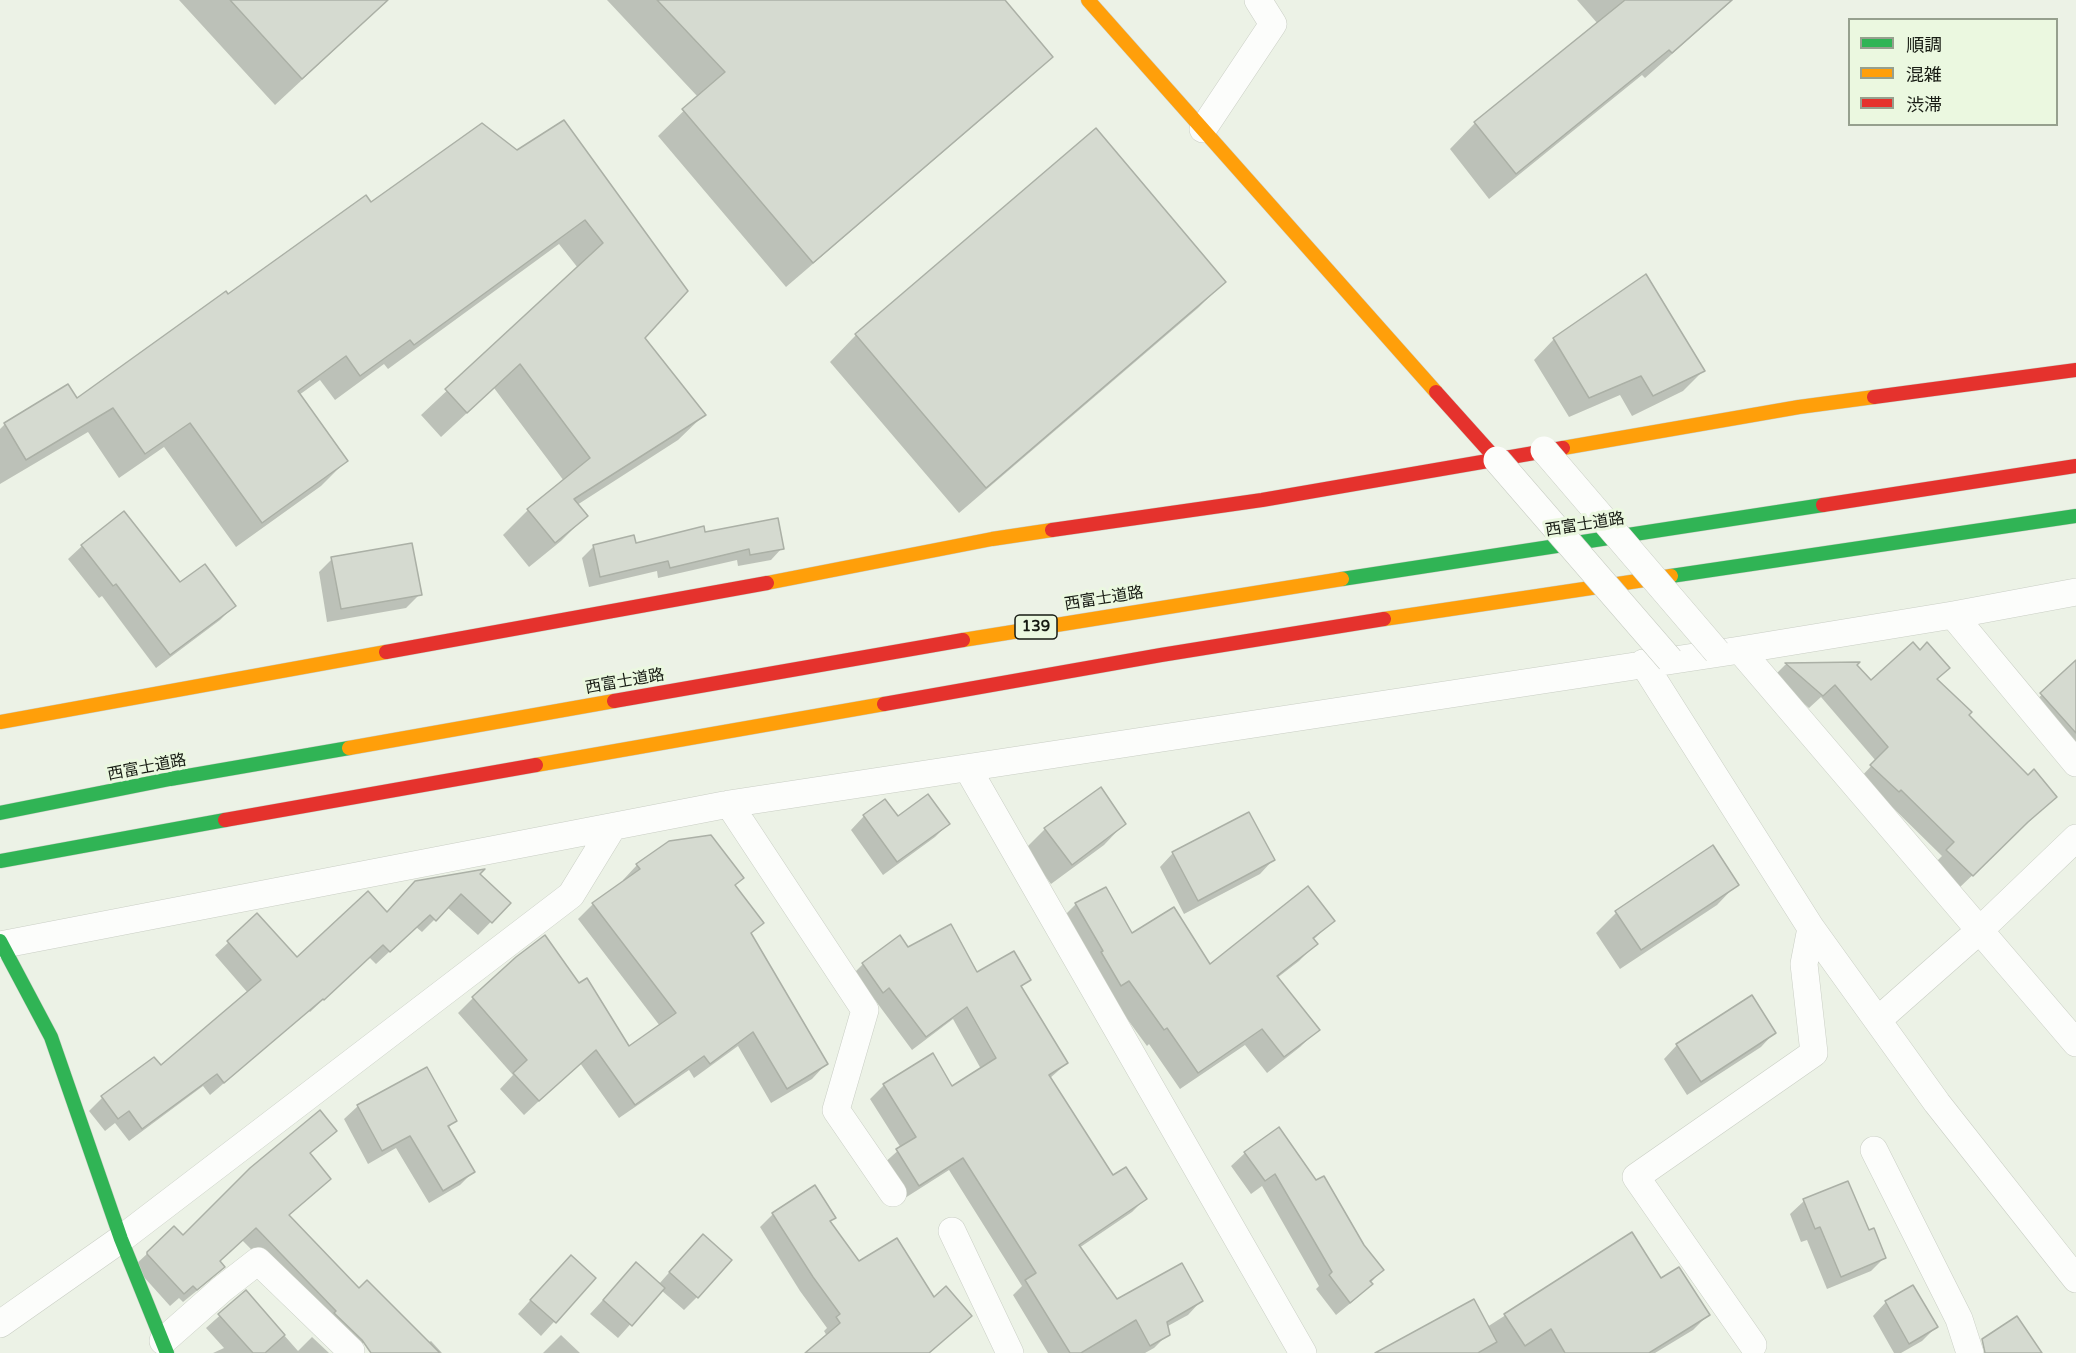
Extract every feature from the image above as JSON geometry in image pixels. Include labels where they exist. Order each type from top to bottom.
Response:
[{"type":"main road","points":[[1088,0],[1497,460]]},
{"type":"main road","points":[[0,722],[711,594],[992,539],[1262,500],[1799,407],[2076,370]]},
{"type":"main road","name":"西富士道路","points":[[0,813],[170,780],[1034,627],[2076,466]]},
{"type":"main road","points":[[0,861],[1149,657],[1487,603],[2076,516]]},
{"type":"main road","points":[[1,943],[51,1037],[121,1239],[165,1347]]},
{"type":"street","points":[[1203,129],[1273,24],[1258,0]]},
{"type":"street","points":[[1544,450],[1980,930],[2076,1043]]},
{"type":"street","points":[[1497,460],[1670,660]]},
{"type":"street","points":[[1,943],[729,804],[1729,651],[1953,615],[2076,592]]},
{"type":"street","points":[[1953,615],[2076,763]]},
{"type":"street","points":[[1643,663],[1811,928],[1937,1103],[2076,1279]]},
{"type":"street","points":[[968,769],[1303,1353]]},
{"type":"street","points":[[729,804],[865,1010],[836,1110],[893,1193]]},
{"type":"street","points":[[0,1324],[121,1239],[571,895],[612,828]]},
{"type":"street","points":[[1878,1020],[1980,930],[2076,838]]},
{"type":"street","points":[[1752,1350],[1636,1177],[1814,1053],[1804,964],[1811,928]]},
{"type":"street","points":[[1874,1150],[1959,1319],[1970,1353]]},
{"type":"street","points":[[952,1231],[1010,1353]]},
{"type":"street","points":[[165,1347],[222,1289],[258,1261],[351,1351]]},
{"type":"building","points":[[230,0],[388,0],[302,79]]},
{"type":"building","points":[[657,0],[1005,0],[1053,57],[813,263],[682,109],[725,72]]},
{"type":"building","points":[[1625,0],[1732,0],[1672,53],[1669,50],[1516,174],[1474,122]]},
{"type":"building","points":[[564,120],[688,291],[645,338],[706,415],[574,499],[588,516],[555,543],[527,509],[590,458],[520,364],[467,413],[445,389],[603,243],[585,220],[414,345],[410,340],[360,376],[346,356],[298,391],[348,461],[262,523],[190,423],[145,454],[113,408],[26,460],[4,423],[68,384],[77,398],[226,291],[228,294],[366,195],[371,202],[482,123],[517,150]]},
{"type":"building","points":[[1096,128],[1226,282],[986,488],[855,334]]},
{"type":"building","points":[[1646,274],[1705,371],[1653,396],[1641,376],[1589,398],[1553,338]]},
{"type":"building","points":[[124,511],[180,582],[205,564],[236,606],[170,655],[116,584],[113,586],[81,545]]},
{"type":"building","points":[[778,518],[784,549],[750,555],[749,549],[670,568],[668,561],[600,577],[593,545],[634,535],[636,543],[704,526],[705,532]]},
{"type":"building","points":[[412,543],[422,595],[341,609],[331,557]]},
{"type":"building","points":[[1913,642],[1920,650],[1927,642],[1950,668],[1937,679],[1972,712],[1969,715],[2028,775],[2034,769],[2057,797],[1973,876],[1946,850],[1954,842],[1901,790],[1899,792],[1870,765],[1888,747],[1835,685],[1823,696],[1785,663],[1860,662],[1857,665],[1871,680]]},
{"type":"building","points":[[2076,660],[2076,733],[2040,693]]},
{"type":"building","points":[[1101,787],[1126,824],[1072,865],[1044,828]]},
{"type":"building","points":[[928,794],[950,824],[897,862],[863,815],[885,799],[898,816]]},
{"type":"building","points":[[1249,812],[1275,860],[1198,901],[1172,852]]},
{"type":"building","points":[[711,835],[744,878],[735,885],[764,923],[751,933],[828,1064],[787,1089],[753,1032],[710,1064],[704,1056],[635,1105],[596,1050],[539,1101],[513,1073],[527,1060],[472,997],[516,957],[545,935],[579,983],[587,978],[629,1046],[676,1013],[592,903],[640,869],[636,864],[669,841]]},
{"type":"building","points":[[1713,845],[1739,885],[1641,950],[1615,911]]},
{"type":"building","points":[[485,869],[480,874],[511,903],[492,923],[461,894],[436,921],[430,915],[390,952],[383,945],[324,1000],[224,1083],[217,1074],[142,1129],[129,1111],[118,1119],[101,1096],[154,1057],[161,1065],[261,980],[227,941],[257,913],[297,957],[368,891],[387,912],[415,881]]},
{"type":"building","points":[[1308,886],[1335,921],[1313,938],[1318,944],[1277,976],[1320,1030],[1284,1057],[1262,1029],[1198,1073],[1167,1028],[1164,1030],[1129,981],[1121,986],[1075,903],[1106,887],[1132,933],[1174,907],[1210,964]]},
{"type":"building","points":[[951,924],[977,972],[1014,951],[1031,980],[1021,986],[1068,1063],[1049,1075],[1113,1175],[1126,1167],[1147,1199],[1079,1245],[1117,1299],[1182,1263],[1203,1301],[1167,1322],[1170,1335],[1150,1346],[1136,1320],[1081,1353],[1070,1353],[1025,1280],[1036,1273],[963,1158],[919,1186],[896,1149],[916,1137],[883,1084],[933,1053],[952,1086],[996,1058],[967,1007],[926,1037],[889,988],[883,993],[862,963],[900,935],[908,947]]},
{"type":"building","points":[[1752,995],[1776,1033],[1701,1082],[1676,1044]]},
{"type":"building","points":[[427,1067],[457,1121],[448,1126],[475,1172],[443,1191],[410,1136],[382,1151],[357,1105]]},
{"type":"building","points":[[320,1110],[337,1131],[310,1153],[331,1179],[289,1215],[359,1288],[367,1280],[440,1353],[371,1353],[362,1340],[334,1313],[336,1311],[256,1228],[220,1261],[225,1267],[197,1290],[193,1286],[184,1294],[147,1254],[174,1226],[183,1235],[250,1168]]},
{"type":"building","points":[[1279,1127],[1316,1180],[1324,1176],[1364,1245],[1384,1270],[1370,1281],[1373,1284],[1350,1303],[1329,1275],[1332,1272],[1275,1174],[1265,1181],[1244,1152]]},
{"type":"building","points":[[1848,1181],[1869,1230],[1874,1228],[1886,1258],[1841,1277],[1820,1227],[1815,1229],[1803,1199]]},
{"type":"building","points":[[815,1185],[836,1218],[830,1221],[859,1261],[897,1238],[934,1297],[946,1286],[972,1316],[929,1353],[805,1353],[840,1323],[836,1317],[840,1314],[772,1213]]},
{"type":"building","points":[[1632,1232],[1661,1278],[1679,1267],[1710,1315],[1649,1353],[1565,1353],[1551,1329],[1525,1346],[1504,1314]]},
{"type":"building","points":[[703,1234],[732,1260],[698,1298],[669,1272]]},
{"type":"building","points":[[571,1255],[596,1278],[556,1323],[530,1300]]},
{"type":"building","points":[[636,1262],[665,1288],[632,1326],[603,1300]]},
{"type":"building","points":[[1913,1285],[1938,1327],[1909,1344],[1885,1301]]},
{"type":"building","points":[[246,1290],[285,1335],[265,1353],[253,1353],[218,1314]]},
{"type":"building","points":[[1474,1299],[1497,1342],[1478,1353],[1375,1353]]},
{"type":"building","points":[[2017,1316],[2042,1353],[1985,1353],[1982,1339]]},
{"type":"traffic: fast","points":[[1342,579],[1823,505]]},
{"type":"traffic: fast","points":[[1671,576],[2076,516]]},
{"type":"traffic: fast","points":[[0,813],[170,779],[349,748]]},
{"type":"traffic: fast","points":[[0,861],[225,820]]},
{"type":"traffic: fast","points":[[0,941],[51,1037],[121,1239],[167,1353]]},
{"type":"traffic: slow","points":[[1088,0],[1436,392]]},
{"type":"traffic: slow","points":[[1563,448],[1799,407],[1874,397]]},
{"type":"traffic: slow","points":[[767,583],[992,539],[1052,530]]},
{"type":"traffic: slow","points":[[1384,619],[1671,576]]},
{"type":"traffic: slow","points":[[963,640],[1342,579]]},
{"type":"traffic: slow","points":[[0,722],[386,652]]},
{"type":"traffic: slow","points":[[349,748],[614,701]]},
{"type":"traffic: slow","points":[[536,765],[884,704]]},
{"type":"traffic: jam","points":[[1874,397],[2076,370]]},
{"type":"traffic: jam","points":[[1436,392],[1497,460]]},
{"type":"traffic: jam","points":[[1052,530],[1262,500],[1563,448]]},
{"type":"traffic: jam","points":[[1823,505],[2076,466]]},
{"type":"traffic: jam","points":[[386,652],[767,583]]},
{"type":"traffic: jam","points":[[884,704],[1161,655],[1384,619]]},
{"type":"traffic: jam","points":[[614,701],[963,640]]},
{"type":"traffic: jam","points":[[225,820],[536,765]]}]
